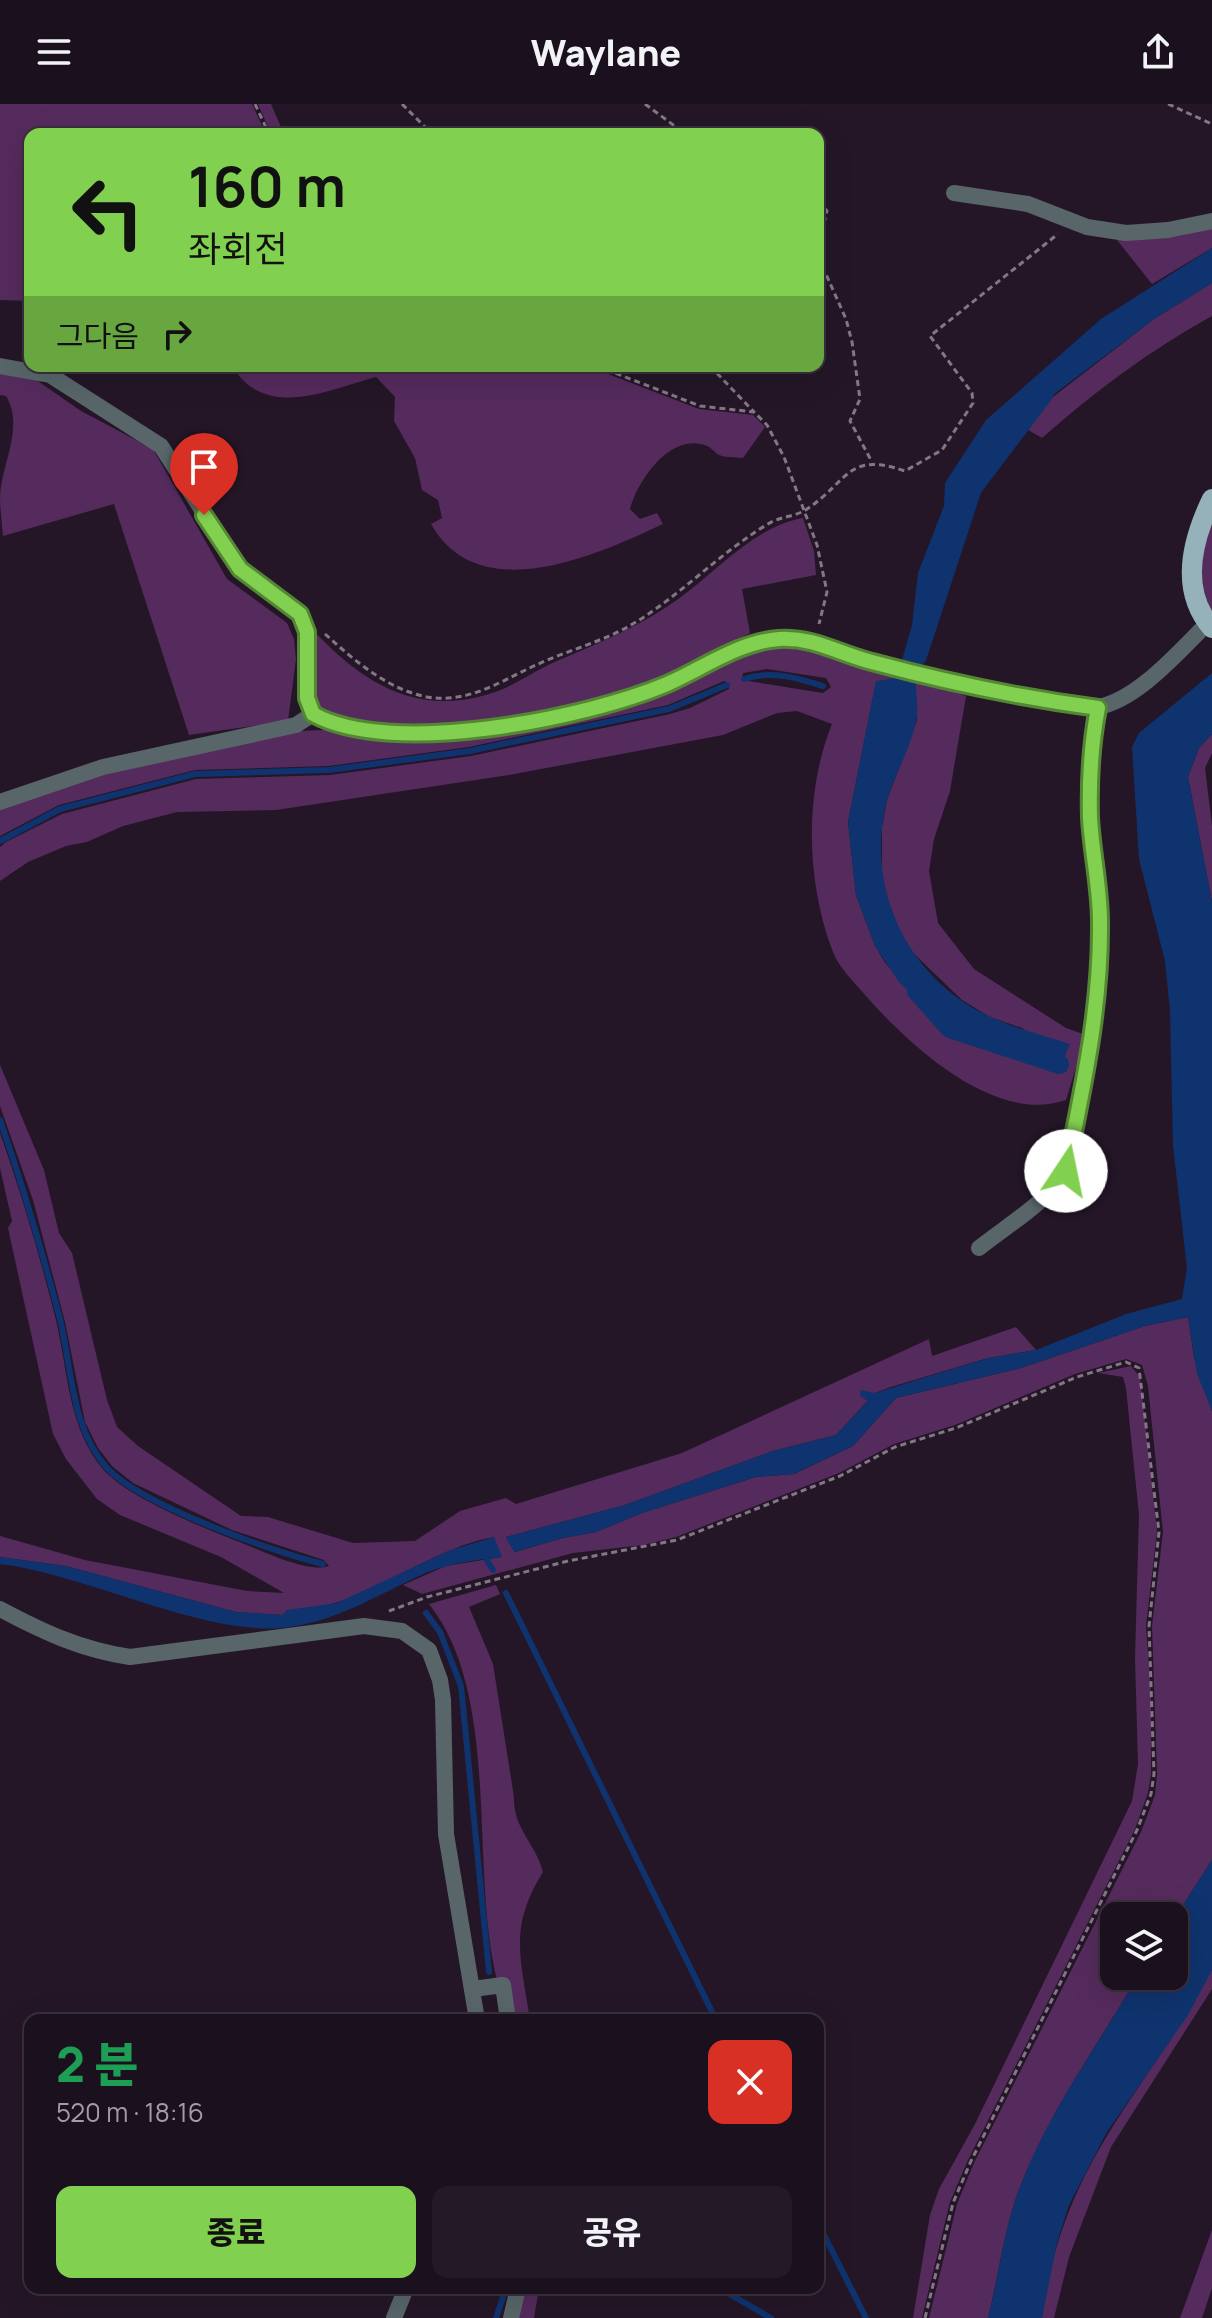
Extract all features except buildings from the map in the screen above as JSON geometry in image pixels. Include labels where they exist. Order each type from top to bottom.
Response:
[{"type":"main road","points":[[1210,626],[1196,599],[1191,572],[1193,550],[1212,499]]},
{"type":"street","points":[[954,193],[1028,204],[1073,221],[1126,233],[1168,230],[1212,221]]},
{"type":"street","points":[[0,366],[24,370]]},
{"type":"street","points":[[33,372],[50,375],[149,436],[172,460],[212,530],[240,569],[300,614],[307,632],[307,698],[313,714],[349,728],[394,733],[496,725],[561,715],[619,701],[669,683],[757,643],[810,640],[890,666],[984,689],[1098,708],[1146,682],[1210,626]]},
{"type":"street","points":[[979,1248],[1048,1195],[1066,1171],[1095,1032],[1100,988],[1100,918],[1090,819],[1090,766],[1098,708]]},
{"type":"street","points":[[0,802],[103,767],[296,725],[313,714]]},
{"type":"street","points":[[0,1609],[59,1640],[98,1653],[130,1657],[347,1626],[385,1627],[418,1640],[429,1650],[440,1680],[446,1834],[476,2014]]},
{"type":"street","points":[[473,1989],[503,1985],[507,2014]]},
{"type":"street","points":[[394,2318],[404,2294]]},
{"type":"street","points":[[511,2318],[517,2294]]},
{"type":"path","points":[[255,104],[266,128]]},
{"type":"path","points":[[402,104],[426,128]]},
{"type":"path","points":[[645,104],[678,128]]},
{"type":"path","points":[[1168,104],[1212,124]]},
{"type":"path","points":[[300,614],[312,621],[357,663],[380,677],[427,697],[451,698],[498,686],[535,665],[632,624],[768,524],[806,511],[850,472],[872,462],[905,471],[942,450],[973,403],[972,393],[930,336],[1073,221]]},
{"type":"path","points":[[824,270],[846,319],[852,342],[860,399],[850,421],[872,462]]},
{"type":"path","points":[[612,372],[700,406],[754,412]]},
{"type":"path","points":[[716,372],[754,412],[777,442],[806,511],[827,592],[827,605],[810,640]]},
{"type":"path","points":[[388,1612],[427,1597],[615,1550],[644,1548],[677,1540],[840,1476],[895,1447],[956,1428],[1113,1364],[1132,1363],[1143,1376],[1159,1532],[1149,1626],[1154,1708],[1151,1794],[1137,1830],[971,2161],[953,2203],[925,2318]]},
{"type":"shaded area","points":[[0,104],[252,104],[263,128],[24,128],[24,301],[0,300]]},
{"type":"shaded area","points":[[258,104],[271,104],[281,128],[268,128]]},
{"type":"shaded area","points":[[1212,227],[1212,248],[1152,284],[1117,240],[1179,236]]},
{"type":"shaded area","points":[[1212,283],[1212,316],[1123,372],[1042,438],[1018,424],[1154,319]]},
{"type":"shaded area","points":[[237,372],[603,372],[699,409],[753,415],[765,427],[743,458],[726,457],[708,446],[694,443],[669,452],[658,461],[640,485],[630,509],[640,519],[657,513],[663,524],[573,560],[540,568],[508,570],[478,564],[452,550],[431,524],[442,518],[438,500],[422,490],[415,458],[394,421],[395,397],[376,377],[298,397],[262,393],[246,383]]},
{"type":"shaded area","points":[[0,373],[35,379],[81,411],[153,449],[227,579],[287,623],[294,639],[296,659],[288,721],[189,735],[114,504],[3,536],[1,484],[13,420],[6,396],[0,395]]},
{"type":"shaded area","points":[[803,518],[814,551],[816,575],[742,589],[750,633],[650,682],[565,706],[519,715],[423,726],[379,726],[342,719],[315,705],[314,631],[355,668],[399,693],[448,701],[475,698],[503,689],[637,625],[681,597],[754,539]]},
{"type":"shaded area","points":[[1212,518],[1212,618],[1200,596],[1203,539]]},
{"type":"shaded area","points":[[794,643],[894,675],[892,679],[876,682],[848,822],[856,895],[875,946],[886,964],[929,1009],[963,1030],[995,1046],[1064,1058],[1022,1028],[990,1017],[962,1000],[910,950],[882,884],[882,827],[887,800],[917,720],[915,678],[966,696],[950,791],[934,839],[929,871],[938,923],[974,969],[1066,1028],[1086,1035],[1066,1100],[1039,1105],[1011,1101],[983,1091],[956,1076],[929,1057],[884,1016],[839,964],[824,925],[818,897],[812,838],[817,779],[832,724],[797,711],[777,713],[723,735],[509,775],[276,810],[177,812],[123,826],[87,842],[66,846],[28,862],[0,881],[0,847],[62,814],[196,779],[330,775],[471,756],[670,714],[729,689],[729,684],[724,681],[668,705],[469,747],[329,766],[195,770],[59,805],[0,836],[0,808],[104,773],[299,731],[562,720],[743,652]],"holes":[[[767,669],[826,678],[831,687],[823,693],[742,680],[743,673]]]},
{"type":"shaded area","points":[[1212,734],[1212,753],[1205,768],[1212,826],[1212,902],[1188,777],[1199,748]]},
{"type":"shaded area","points":[[0,1065],[44,1170],[59,1233],[72,1253],[107,1400],[117,1427],[138,1446],[241,1516],[268,1517],[353,1543],[415,1541],[460,1511],[506,1498],[516,1504],[682,1453],[929,1339],[932,1356],[1016,1327],[1036,1350],[988,1358],[875,1393],[836,1435],[773,1451],[625,1505],[506,1537],[515,1552],[596,1532],[642,1513],[756,1477],[794,1474],[853,1446],[896,1398],[1021,1368],[1145,1326],[1188,1317],[1194,1357],[1212,1411],[1212,1860],[1185,1902],[1106,1902],[1141,1832],[1155,1795],[1157,1774],[1152,1626],[1163,1532],[1148,1386],[1142,1365],[1126,1359],[1075,1374],[955,1425],[894,1444],[839,1473],[676,1537],[643,1545],[573,1553],[422,1594],[403,1585],[446,1566],[501,1557],[494,1537],[442,1554],[336,1603],[311,1609],[287,1610],[283,1615],[236,1612],[66,1566],[0,1557],[0,1536],[85,1560],[247,1591],[284,1593],[221,1557],[120,1515],[97,1499],[66,1459],[53,1434],[8,1228],[12,1221],[0,1168],[0,1133],[50,1296],[76,1417],[91,1453],[103,1469],[128,1490],[205,1528],[296,1564],[320,1568],[329,1566],[324,1560],[232,1530],[133,1483],[112,1466],[98,1448],[85,1422],[65,1322],[33,1200],[0,1106]]},
{"type":"shaded area","points":[[1131,1366],[1140,1377],[1157,1532],[1146,1626],[1151,1697],[1151,1774],[1148,1793],[1135,1829],[968,2160],[950,2202],[922,2318],[913,2318],[930,2215],[939,2189],[975,2124],[1132,1801],[1138,1764],[1135,1658],[1139,1515],[1123,1377],[1098,1373]]},
{"type":"shaded area","points":[[496,1585],[500,1594],[469,1607],[493,1664],[517,1818],[543,1872],[532,1892],[521,1927],[521,1961],[529,2014],[509,2014],[497,1980],[489,1935],[475,1734],[466,1686],[452,1642],[429,1604]]},
{"type":"shaded area","points":[[1100,1913],[1100,1990],[1129,1990],[1056,2112],[1028,2169],[1011,2212],[988,2318],[929,2318],[957,2204],[974,2163]]},
{"type":"shaded area","points":[[1212,1970],[1212,1989],[1111,2147],[1069,2257],[1054,2318],[1042,2318],[1050,2272],[1062,2231],[1094,2159],[1189,2012]]},
{"type":"shaded area","points":[[1212,2230],[1212,2288],[1202,2318],[1180,2318]]},
{"type":"shaded area","points":[[524,2294],[538,2294],[534,2318],[518,2318]]},
{"type":"water","points":[[1212,248],[1212,283],[1154,319],[1037,407],[984,456],[958,514],[952,547],[930,610],[918,665],[902,660],[912,625],[918,573],[944,506],[945,483],[986,420],[1101,319]]},
{"type":"water","points":[[1212,673],[1212,734],[1199,748],[1188,777],[1212,902],[1212,1411],[1197,1374],[1188,1317],[1145,1326],[1021,1368],[896,1398],[853,1446],[793,1474],[756,1477],[642,1513],[596,1532],[514,1552],[506,1537],[625,1505],[773,1451],[836,1435],[868,1401],[860,1396],[861,1390],[875,1393],[988,1358],[1036,1350],[1126,1314],[1182,1299],[1187,1268],[1173,1146],[1170,1011],[1165,961],[1139,859],[1132,747],[1139,733]]},
{"type":"water","points":[[894,675],[915,678],[917,705],[913,733],[890,790],[881,845],[883,875],[890,904],[902,932],[918,958],[938,981],[961,1000],[1018,1028],[1070,1044],[1064,1058],[1049,1053],[1045,1060],[980,1040],[921,1004],[899,982],[875,946],[856,895],[848,822],[876,681],[892,679]]},
{"type":"water","points":[[494,1537],[502,1557],[439,1568],[341,1613],[290,1627],[258,1628],[222,1624],[34,1570],[0,1564],[0,1557],[66,1566],[236,1612],[283,1615],[287,1610],[337,1603],[448,1551]]},
{"type":"water","points":[[1212,1860],[1212,1970],[1188,2015],[1107,2132],[1069,2205],[1057,2243],[1042,2318],[988,2318],[1016,2198],[1041,2140],[1072,2084],[1129,1990],[1188,1990],[1188,1902],[1185,1902]]},
{"type":"waterway","points":[[917,656],[972,488],[1044,393]]},
{"type":"waterway","points":[[744,679],[774,675],[823,686]]},
{"type":"waterway","points":[[0,841],[60,809],[195,774],[329,770],[470,751],[669,709],[727,685]]},
{"type":"waterway","points":[[917,991],[950,1028],[1059,1064]]},
{"type":"waterway","points":[[0,1120],[60,1319],[79,1416],[95,1452],[107,1468],[148,1497],[242,1538],[323,1564]]},
{"type":"waterway","points":[[486,1559],[493,1570]]},
{"type":"waterway","points":[[506,1593],[713,2014]]},
{"type":"waterway","points":[[426,1613],[440,1632],[461,1686],[489,1972]]},
{"type":"waterway","points":[[824,2235],[866,2318]]},
{"type":"waterway","points":[[496,2318],[504,2294]]},
{"type":"waterway","points":[[729,2294],[771,2318]]},
{"type":"route","points":[[204,515],[240,569],[300,614],[307,632],[307,698],[313,714],[339,726],[358,730],[434,733],[561,715],[619,701],[669,683],[742,648],[777,639],[810,640],[870,662],[984,689],[1098,708],[1090,766],[1090,819],[1100,918],[1100,988],[1089,1066],[1066,1171]]}]
